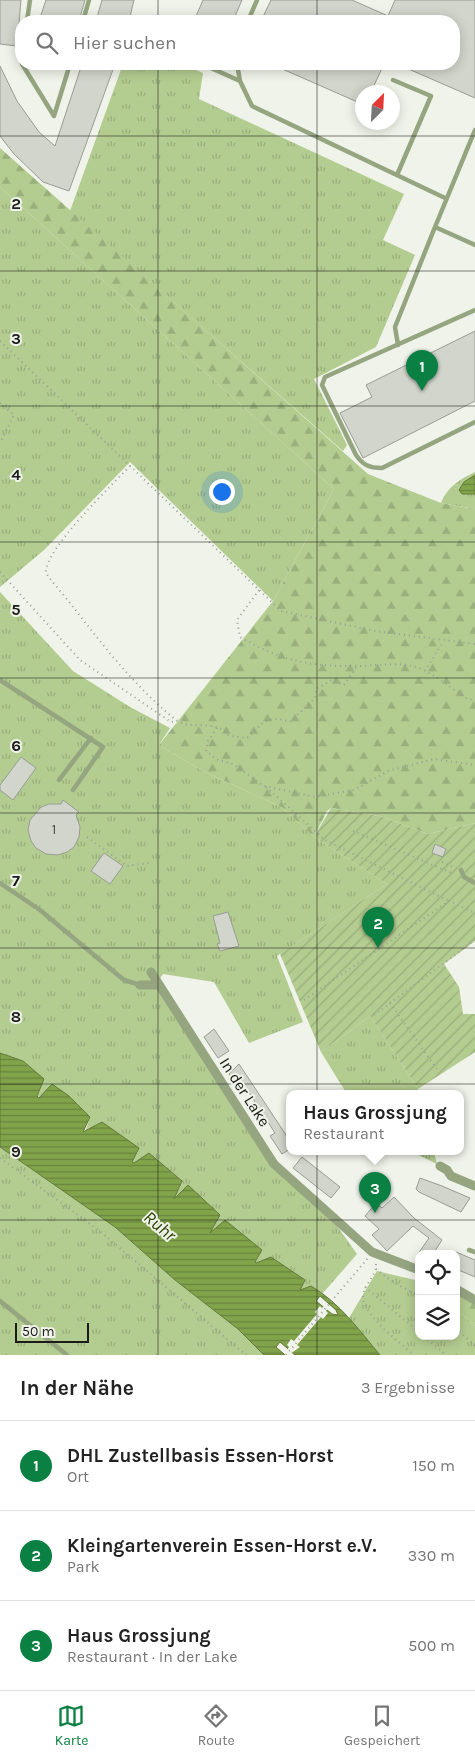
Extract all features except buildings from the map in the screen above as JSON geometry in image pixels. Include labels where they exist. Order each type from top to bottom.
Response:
[{"type":"street","name":"In der Lake","points":[[151,972],[274,1164],[372,1252],[415,1268]]},
{"type":"street","points":[[140,985],[158,984]]},
{"type":"street","points":[[440,1166],[447,1170],[451,1176],[475,1186]]},
{"type":"street","points":[[460,1291],[475,1300]]},
{"type":"lane","points":[[28,15],[30,0]]},
{"type":"lane","points":[[85,15],[89,0]]},
{"type":"lane","points":[[251,15],[257,0]]},
{"type":"lane","points":[[26,70],[54,116],[68,70]]},
{"type":"lane","points":[[215,70],[240,81]]},
{"type":"lane","points":[[238,70],[240,81],[252,106],[445,198]]},
{"type":"lane","points":[[393,80],[431,96],[397,175]]},
{"type":"lane","points":[[398,345],[395,328],[445,198],[475,130]]},
{"type":"lane","points":[[435,227],[475,245]]},
{"type":"lane","points":[[475,310],[322,381],[324,391],[361,462],[373,468],[382,468],[475,422]]},
{"type":"lane","points":[[0,680],[104,747],[73,790]]},
{"type":"lane","points":[[59,780],[91,738]]},
{"type":"lane","points":[[462,873],[475,883]]},
{"type":"lane","points":[[0,883],[40,910],[124,980],[140,985]]},
{"type":"lane","points":[[469,1250],[475,1252]]},
{"type":"lane","points":[[0,1302],[67,1355]]},
{"type":"path","points":[[0,341],[276,608],[287,613],[375,631],[443,642],[475,644]]},
{"type":"path","points":[[0,403],[14,415],[0,443]]},
{"type":"path","points":[[130,466],[73,527],[48,560],[46,573],[91,631],[138,685],[178,721],[186,725],[198,724],[217,728],[225,731],[228,736],[247,738],[265,721],[271,718],[290,722],[315,698],[316,689],[332,680],[344,685],[357,666]]},
{"type":"path","points":[[0,572],[80,660],[171,722],[178,721]]},
{"type":"path","points":[[259,590],[237,620],[240,637],[264,651],[292,662],[357,666],[393,664],[414,666],[468,699],[475,700]]},
{"type":"path","points":[[425,671],[443,642]]},
{"type":"path","points":[[217,728],[208,740],[206,751],[218,760],[233,764],[264,786],[325,840],[475,913]]},
{"type":"path","points":[[264,786],[315,796],[354,790],[388,771],[434,759],[475,765]]},
{"type":"path","points":[[352,831],[462,873]]},
{"type":"path","points":[[88,837],[127,866],[149,863]]},
{"type":"path","points":[[442,862],[462,873]]},
{"type":"path","points":[[304,1000],[449,901]]},
{"type":"path","points":[[374,1015],[475,940]]},
{"type":"path","points":[[390,1003],[439,1072]]},
{"type":"path","points":[[0,1158],[101,1232],[246,1355]]},
{"type":"path","points":[[286,1355],[372,1252]]},
{"type":"path","points":[[414,1355],[366,1309],[362,1298],[365,1287],[376,1269],[393,1282],[417,1295]]},
{"type":"path","points":[[365,1287],[415,1329]]},
{"type":"path","points":[[460,1332],[475,1346]]},
{"type":"path","points":[[429,1340],[446,1355]]},
{"type":"green space","points":[[121,70],[196,70],[203,73],[199,99],[404,194],[383,240],[415,255],[376,347],[314,379],[347,445],[343,451],[70,211]]},
{"type":"green space","points":[[0,148],[368,474],[441,503],[475,509],[475,823],[428,834],[380,816],[331,808],[327,811],[314,837],[283,808],[201,770],[159,745],[273,601],[334,489],[0,187]]},
{"type":"green space","points":[[0,187],[334,489],[273,601],[130,462],[44,550],[0,587]]},
{"type":"green space","points":[[475,472],[475,509],[441,503],[447,492],[455,484]]},
{"type":"green space","points":[[0,592],[73,671],[130,707],[170,728],[159,745],[201,770],[283,808],[314,837],[387,884],[277,956],[303,1022],[249,1043],[214,982],[163,974],[158,981],[282,1176],[337,1226],[357,1254],[323,1293],[311,1286],[300,1290],[299,1288],[304,1280],[257,1264],[255,1262],[262,1250],[210,1233],[188,1185],[174,1199],[182,1181],[149,1153],[134,1164],[132,1162],[139,1148],[124,1138],[85,1133],[90,1117],[39,1098],[23,1061],[0,1053]]},
{"type":"green space","points":[[331,808],[380,816],[428,834],[475,823],[475,941],[444,964],[459,987],[463,1014],[475,1014],[475,1052],[418,1089],[370,1016],[321,1052],[280,954],[387,884],[314,837]]},
{"type":"green space","points":[[370,1016],[418,1090],[345,1090],[321,1052]]},
{"type":"green space","points":[[0,1147],[115,1227],[175,1280],[238,1329],[264,1355],[0,1355]]},
{"type":"green space","points":[[418,1155],[435,1155],[437,1164]]},
{"type":"green space","points":[[377,1271],[415,1280],[415,1340],[460,1340],[460,1313],[475,1326],[475,1355],[380,1355],[349,1318]]},
{"type":"green space","points":[[460,1293],[475,1302],[475,1326],[460,1313]]},
{"type":"water","points":[[475,475],[475,494],[462,494],[459,490],[464,482]]},
{"type":"water","name":"Ruhr","points":[[0,1053],[23,1061],[44,1079],[37,1096],[39,1098],[52,1084],[69,1096],[90,1117],[83,1132],[102,1122],[139,1148],[132,1162],[134,1163],[149,1153],[182,1181],[174,1199],[188,1185],[220,1215],[210,1233],[225,1220],[262,1250],[256,1263],[271,1257],[305,1280],[300,1290],[311,1286],[331,1300],[380,1355],[295,1355],[280,1342],[276,1347],[285,1355],[264,1355],[238,1329],[175,1280],[115,1227],[0,1147]],"holes":[[[320,1296],[336,1310],[338,1315],[332,1314],[316,1301]]]},
{"type":"pier","points":[[325,1305],[328,1308],[326,1311],[328,1313],[323,1319],[321,1317],[297,1345],[300,1347],[290,1354],[286,1351],[291,1339],[294,1341],[317,1314],[315,1312],[320,1306],[322,1308]]},
{"type":"place","name":"DHL Zustellbasis Essen-Horst","points":[[422,391]]},
{"type":"place","name":"Kleingartenverein Essen-Horst e.V.","points":[[378,948]]},
{"type":"place","name":"Haus Grossjung","points":[[375,1213]]}]
